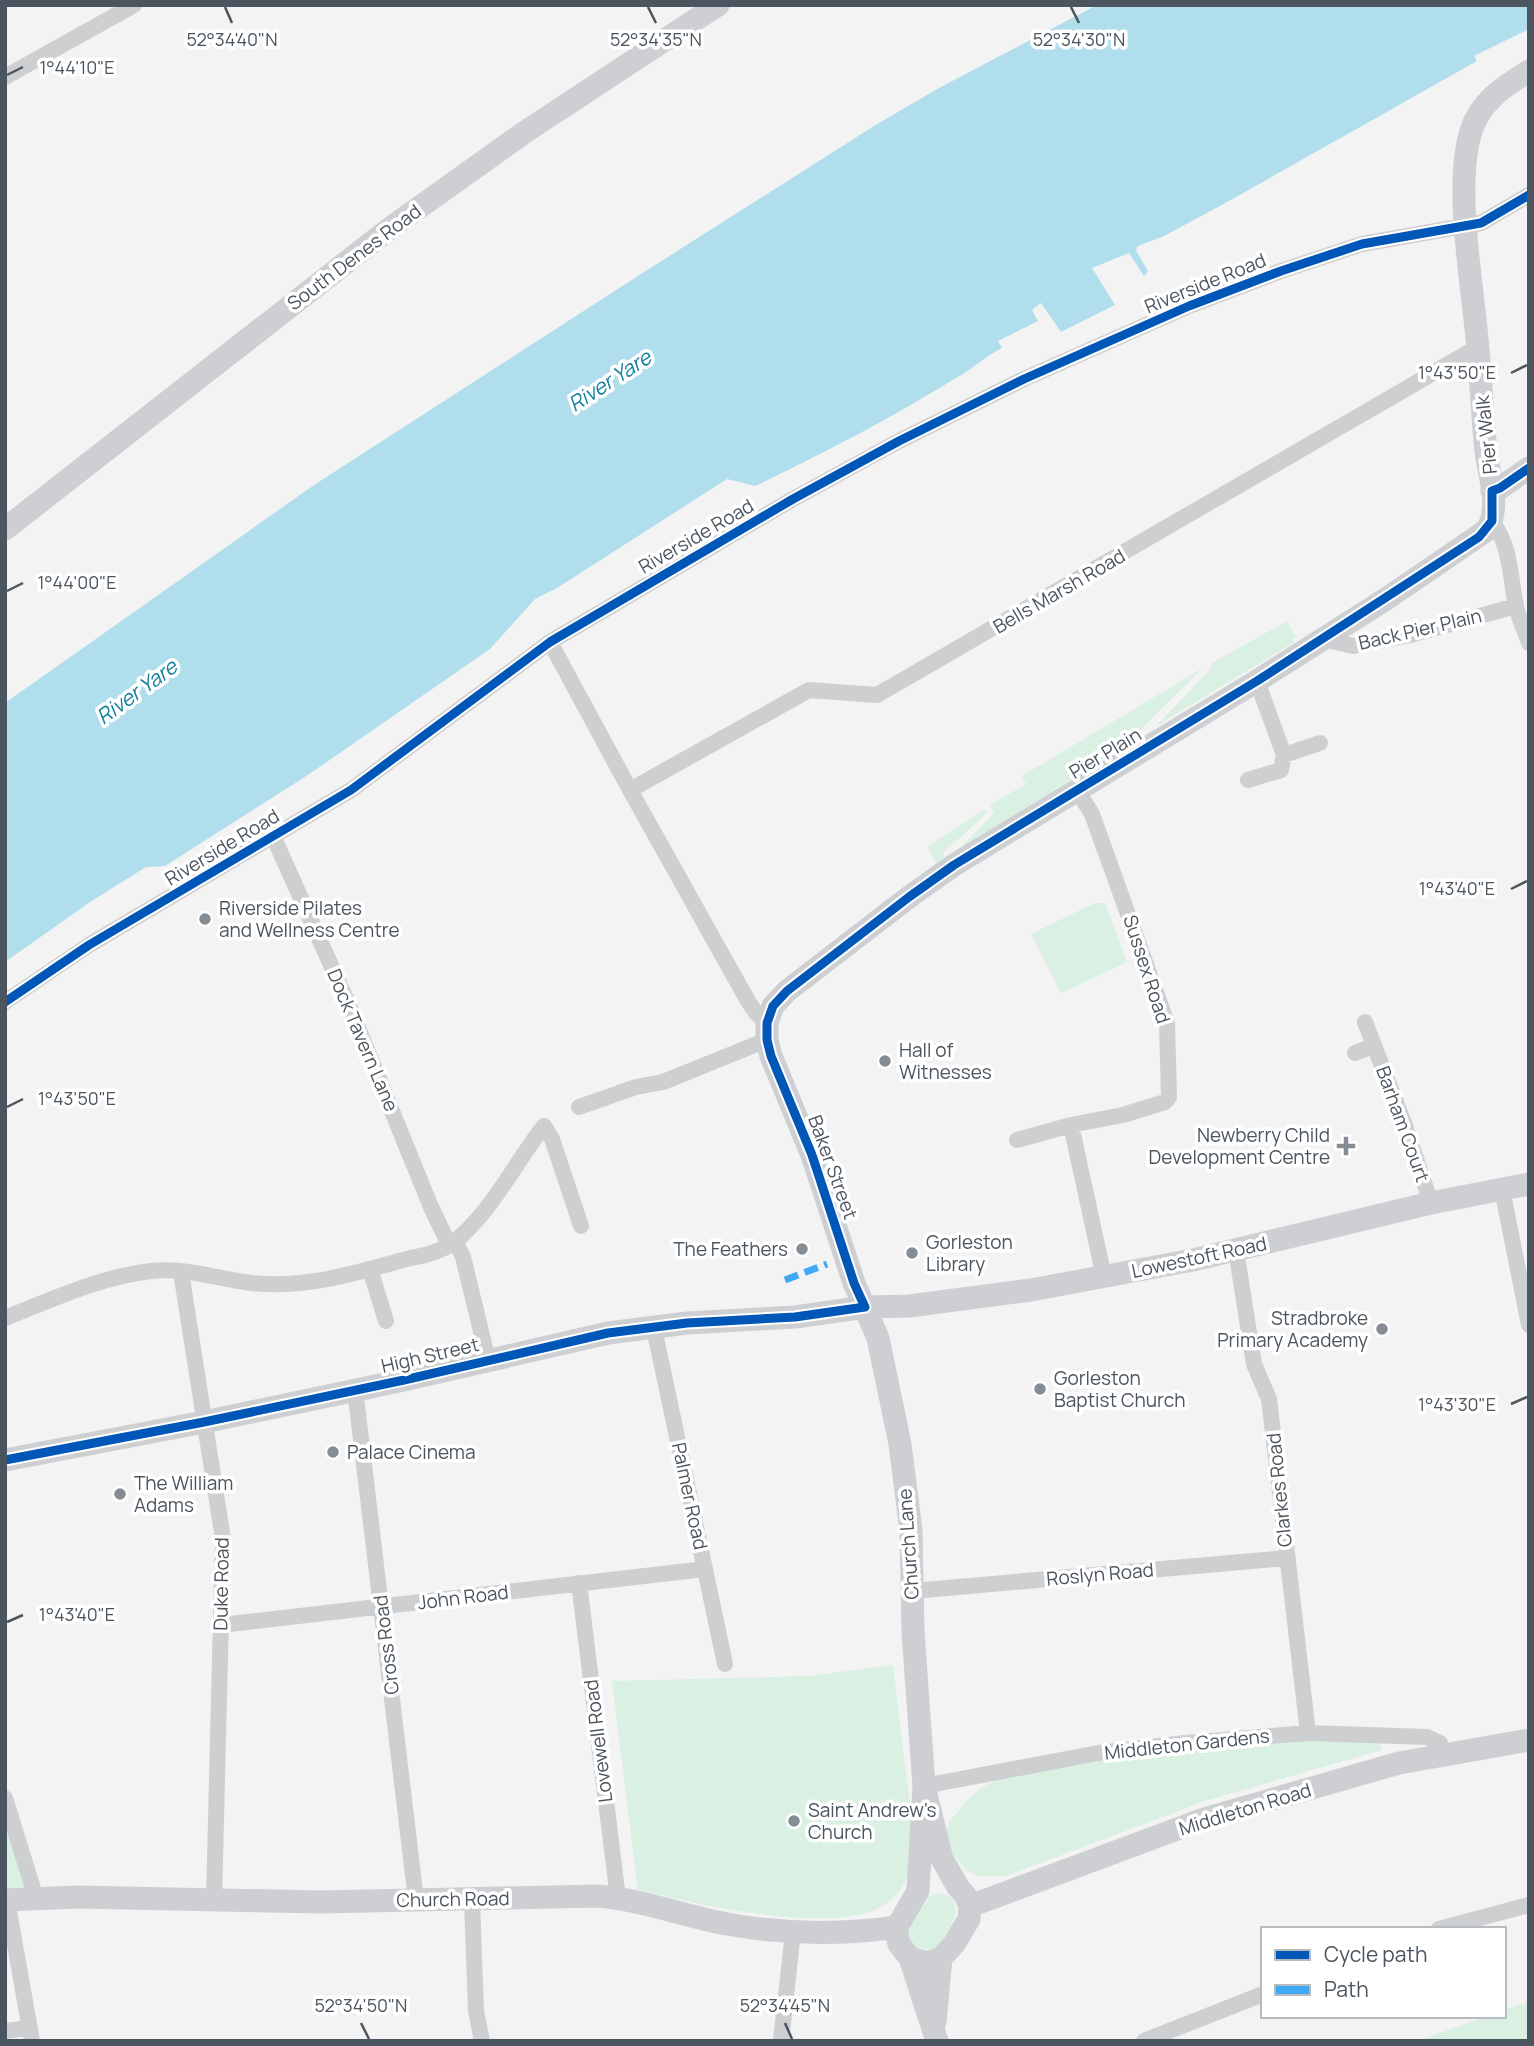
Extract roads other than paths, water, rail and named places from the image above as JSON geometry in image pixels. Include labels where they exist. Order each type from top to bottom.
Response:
[{"type":"street","points":[[5,77],[134,5]]},
{"type":"street","name":"South Denes Road","points":[[5,529],[388,229],[526,132],[718,5]]},
{"type":"street","name":"Pier Walk","points":[[1492,521],[1492,491],[1486,452],[1466,224],[1466,151],[1471,129],[1483,108],[1500,88],[1529,71]]},
{"type":"street","name":"Riverside Road","points":[[5,1002],[89,945],[351,790],[550,642],[793,499],[899,441],[1024,379],[1189,306],[1362,244],[1481,223],[1529,195]]},
{"type":"street","name":"Bells Marsh Road","points":[[630,790],[809,690],[877,695],[1471,351],[1479,349]]},
{"type":"street","points":[[1492,491],[1529,468]]},
{"type":"street","points":[[1492,521],[1500,531],[1512,570],[1516,606],[1529,643]]},
{"type":"street","name":"Pier Plain","points":[[767,1031],[773,1006],[787,992],[866,929],[954,865],[1323,639],[1479,537],[1492,521]]},
{"type":"street","points":[[1512,570],[1529,568]]},
{"type":"street","name":"Back Pier Plain","points":[[1323,639],[1353,646],[1409,635],[1516,606]]},
{"type":"street","name":"Baker Street","points":[[550,642],[630,790],[767,1031],[854,1283],[865,1307]]},
{"type":"street","points":[[1248,780],[1281,770],[1284,755],[1257,681]]},
{"type":"street","points":[[1284,755],[1320,743]]},
{"type":"street","name":"Sussex Road","points":[[1017,1140],[1070,1125],[1124,1115],[1165,1101],[1169,1097],[1167,1023],[1092,814],[1077,790]]},
{"type":"street","name":"Dock Tavern Lane","points":[[273,835],[348,1003],[431,1207],[463,1257],[488,1360]]},
{"type":"street","name":"Barham Court","points":[[1365,1022],[1431,1203]]},
{"type":"street","points":[[579,1107],[636,1087],[663,1082],[767,1031]]},
{"type":"street","name":"Barham Court","points":[[1355,1053],[1373,1046]]},
{"type":"street","points":[[1070,1125],[1104,1277]]},
{"type":"street","points":[[5,1318],[104,1280],[150,1271],[181,1272],[253,1283],[287,1284],[370,1269],[436,1251],[452,1243],[488,1208],[522,1153],[544,1126],[552,1139],[581,1226]]},
{"type":"street","name":"Lowestoft Road","points":[[865,1307],[909,1306],[959,1300],[1104,1277],[1236,1250],[1431,1203],[1529,1184]]},
{"type":"street","points":[[1502,1189],[1529,1325]]},
{"type":"street","name":"Clarkes Road","points":[[1236,1250],[1254,1364],[1269,1399],[1308,1733]]},
{"type":"street","points":[[370,1269],[386,1321]]},
{"type":"street","name":"Duke Road","points":[[181,1272],[223,1539],[214,1900]]},
{"type":"street","name":"High Street","points":[[5,1460],[204,1422],[608,1333],[687,1323],[795,1317],[865,1307]]},
{"type":"street","name":"Church Lane","points":[[865,1307],[878,1338],[900,1444],[911,1531],[924,1786],[918,1891],[897,1927]]},
{"type":"street","name":"Palmer Road","points":[[654,1328],[725,1664]]},
{"type":"street","name":"Cross Road","points":[[355,1389],[416,1900]]},
{"type":"street","name":"Roslyn Road","points":[[912,1591],[1287,1558]]},
{"type":"street","name":"John Road","points":[[221,1625],[705,1569]]},
{"type":"street","name":"Lovewell Road","points":[[579,1583],[618,1898]]},
{"type":"street","name":"Middleton Gardens","points":[[924,1786],[1098,1753],[1308,1733],[1427,1737],[1440,1743],[1443,1754]]},
{"type":"street","name":"Middleton Road","points":[[964,1897],[1203,1819],[1399,1763],[1529,1740]]},
{"type":"street","name":"Church Lane","points":[[924,1786],[942,1859],[964,1897]]},
{"type":"street","points":[[5,1798],[36,1898]]},
{"type":"street","points":[[918,1891],[933,1883],[944,1882],[964,1897],[969,1919],[941,1958],[935,2008],[936,2038]]},
{"type":"street","name":"Church Road","points":[[6,1900],[36,1898],[277,1902],[575,1896],[618,1898],[726,1924],[793,1932],[897,1927]]},
{"type":"street","points":[[472,1899],[476,2011],[482,2041]]},
{"type":"street","points":[[5,2031],[31,2034],[6,1900]]},
{"type":"street","points":[[1446,1927],[1529,1905]]},
{"type":"street","points":[[897,1927],[899,1944],[910,1958],[936,2038]]},
{"type":"street","points":[[781,2041],[793,1932]]},
{"type":"street","points":[[910,1958],[928,1963],[941,1958]]},
{"type":"street","points":[[1144,2041],[1261,1995]]},
{"type":"water","name":"River Yare","points":[[1097,5],[1529,5],[1529,29],[1474,56],[1477,61],[1229,201],[1164,236],[1138,246],[1136,250],[1148,271],[1144,276],[1129,253],[1092,268],[1115,305],[1061,332],[1041,303],[1032,310],[1038,321],[998,341],[1002,348],[888,418],[755,486],[727,479],[557,588],[535,599],[490,649],[308,775],[165,866],[146,867],[90,902],[5,962],[5,703],[314,485],[641,274],[874,126],[939,88]]},
{"type":"place","name":"Riverside Pilates and Wellness Centre","points":[[205,919]]},
{"type":"place","name":"Hall of Witnesses","points":[[885,1061]]},
{"type":"place","name":"Newberry Child Development Centre","points":[[1346,1146]]},
{"type":"place","name":"The Feathers","points":[[802,1249]]},
{"type":"place","name":"Gorleston Library","points":[[912,1253]]},
{"type":"place","name":"Stradbroke Primary Academy","points":[[1382,1329]]},
{"type":"place","name":"Gorleston Baptist Church","points":[[1040,1389]]},
{"type":"place","name":"Palace Cinema","points":[[333,1452]]},
{"type":"place","name":"The William Adams","points":[[120,1494]]},
{"type":"place","name":"Saint Andrew's Church","points":[[794,1821]]}]
